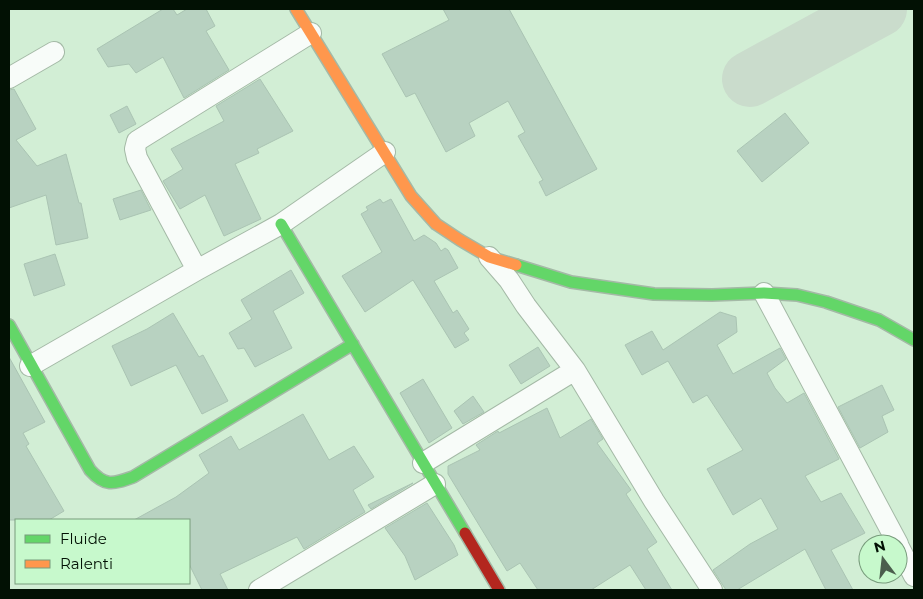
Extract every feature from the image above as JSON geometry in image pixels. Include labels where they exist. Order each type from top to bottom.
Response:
[{"type":"street","points":[[296,9],[411,196],[436,224],[489,257],[571,282],[654,294],[712,295],[764,293],[797,295],[826,302],[880,320],[914,340]]},
{"type":"street","points":[[197,270],[137,158],[135,149],[137,141],[311,33]]},
{"type":"street","points":[[9,78],[54,52]]},
{"type":"street","points":[[30,366],[281,224],[385,152]]},
{"type":"street","points":[[281,224],[499,590]]},
{"type":"street","points":[[489,257],[509,280],[526,306],[575,370],[654,501],[712,590]]},
{"type":"street","points":[[764,293],[893,534]]},
{"type":"street","points":[[9,325],[30,366],[90,470],[97,479],[109,484],[133,477],[353,344]]},
{"type":"street","points":[[423,463],[575,370]]},
{"type":"street","points":[[259,590],[435,484]]},
{"type":"street","points":[[908,564],[914,576]]},
{"type":"building","points":[[163,9],[173,9],[177,15],[187,9],[206,9],[215,26],[206,31],[229,70],[184,98],[163,57],[136,73],[129,64],[108,67],[97,49]]},
{"type":"building","points":[[443,9],[509,9],[597,169],[546,196],[539,182],[543,180],[518,136],[525,132],[508,101],[469,123],[475,136],[446,152],[415,93],[406,97],[382,54],[449,20]]},
{"type":"building","points":[[260,79],[293,131],[257,149],[259,153],[235,164],[261,219],[224,236],[205,195],[180,209],[163,181],[183,169],[171,149],[224,121],[216,106]]},
{"type":"building","points":[[14,89],[36,129],[16,140],[37,166],[66,154],[79,203],[81,203],[88,238],[56,245],[46,195],[9,208],[9,90]]},
{"type":"building","points":[[127,106],[136,124],[119,133],[110,115]]},
{"type":"building","points":[[785,113],[809,143],[762,182],[737,151]]},
{"type":"building","points":[[141,190],[151,210],[120,220],[113,199]]},
{"type":"building","points":[[380,199],[383,203],[391,199],[414,241],[424,235],[436,243],[441,251],[445,248],[448,250],[458,268],[434,281],[453,313],[457,310],[469,329],[464,333],[469,340],[455,348],[413,280],[365,312],[342,276],[382,252],[361,214],[368,210],[366,207]]},
{"type":"building","points":[[55,254],[65,285],[34,296],[24,264]]},
{"type":"building","points":[[291,270],[304,293],[273,311],[292,348],[255,367],[244,348],[238,349],[229,333],[252,319],[241,300]]},
{"type":"building","points":[[720,312],[736,317],[737,332],[717,345],[733,374],[780,348],[786,359],[767,373],[775,388],[787,403],[804,393],[839,459],[805,476],[821,502],[841,493],[865,533],[858,534],[858,536],[831,550],[853,590],[826,590],[805,549],[737,590],[726,590],[713,570],[750,544],[778,529],[761,498],[733,515],[707,469],[743,450],[707,395],[693,403],[668,361],[642,375],[625,345],[652,331],[663,350]]},
{"type":"building","points":[[173,313],[199,357],[203,355],[228,401],[202,414],[176,365],[131,386],[112,346],[147,329]]},
{"type":"building","points":[[538,347],[550,366],[521,384],[509,365]]},
{"type":"building","points":[[9,357],[45,422],[23,433],[29,444],[26,446],[64,511],[51,519],[9,520]]},
{"type":"building","points":[[423,379],[452,428],[429,443],[400,393]]},
{"type":"building","points":[[882,385],[894,410],[882,416],[888,432],[860,448],[838,407]]},
{"type":"building","points":[[473,396],[484,412],[463,424],[454,411]]},
{"type":"building","points":[[547,408],[560,438],[591,419],[603,439],[597,443],[631,490],[626,494],[657,542],[647,549],[672,590],[646,590],[630,565],[591,590],[538,590],[520,563],[507,571],[448,474],[448,466],[480,450],[476,445],[498,431],[499,433]]},
{"type":"building","points":[[303,414],[329,460],[354,446],[374,477],[353,490],[365,512],[304,549],[297,537],[220,574],[228,590],[202,590],[190,566],[190,519],[136,519],[176,497],[209,473],[199,455],[231,436],[239,450]]},
{"type":"building","points":[[413,483],[371,509],[368,505]]},
{"type":"building","points":[[427,503],[454,545],[458,555],[415,580],[405,556],[385,528]]},
{"type":"taxiway","points":[[750,79],[879,9]]},
{"type":"traffic: fast","points":[[281,224],[465,533]]},
{"type":"traffic: fast","points":[[516,265],[571,282],[654,294],[712,295],[764,293],[797,295],[826,302],[879,320],[914,340]]},
{"type":"traffic: fast","points":[[9,325],[90,470],[105,482],[115,482],[133,477],[353,344]]},
{"type":"traffic: slow","points":[[296,9],[411,196],[436,224],[460,240],[489,257],[516,265]]},
{"type":"traffic: jam","points":[[465,533],[499,590]]}]
